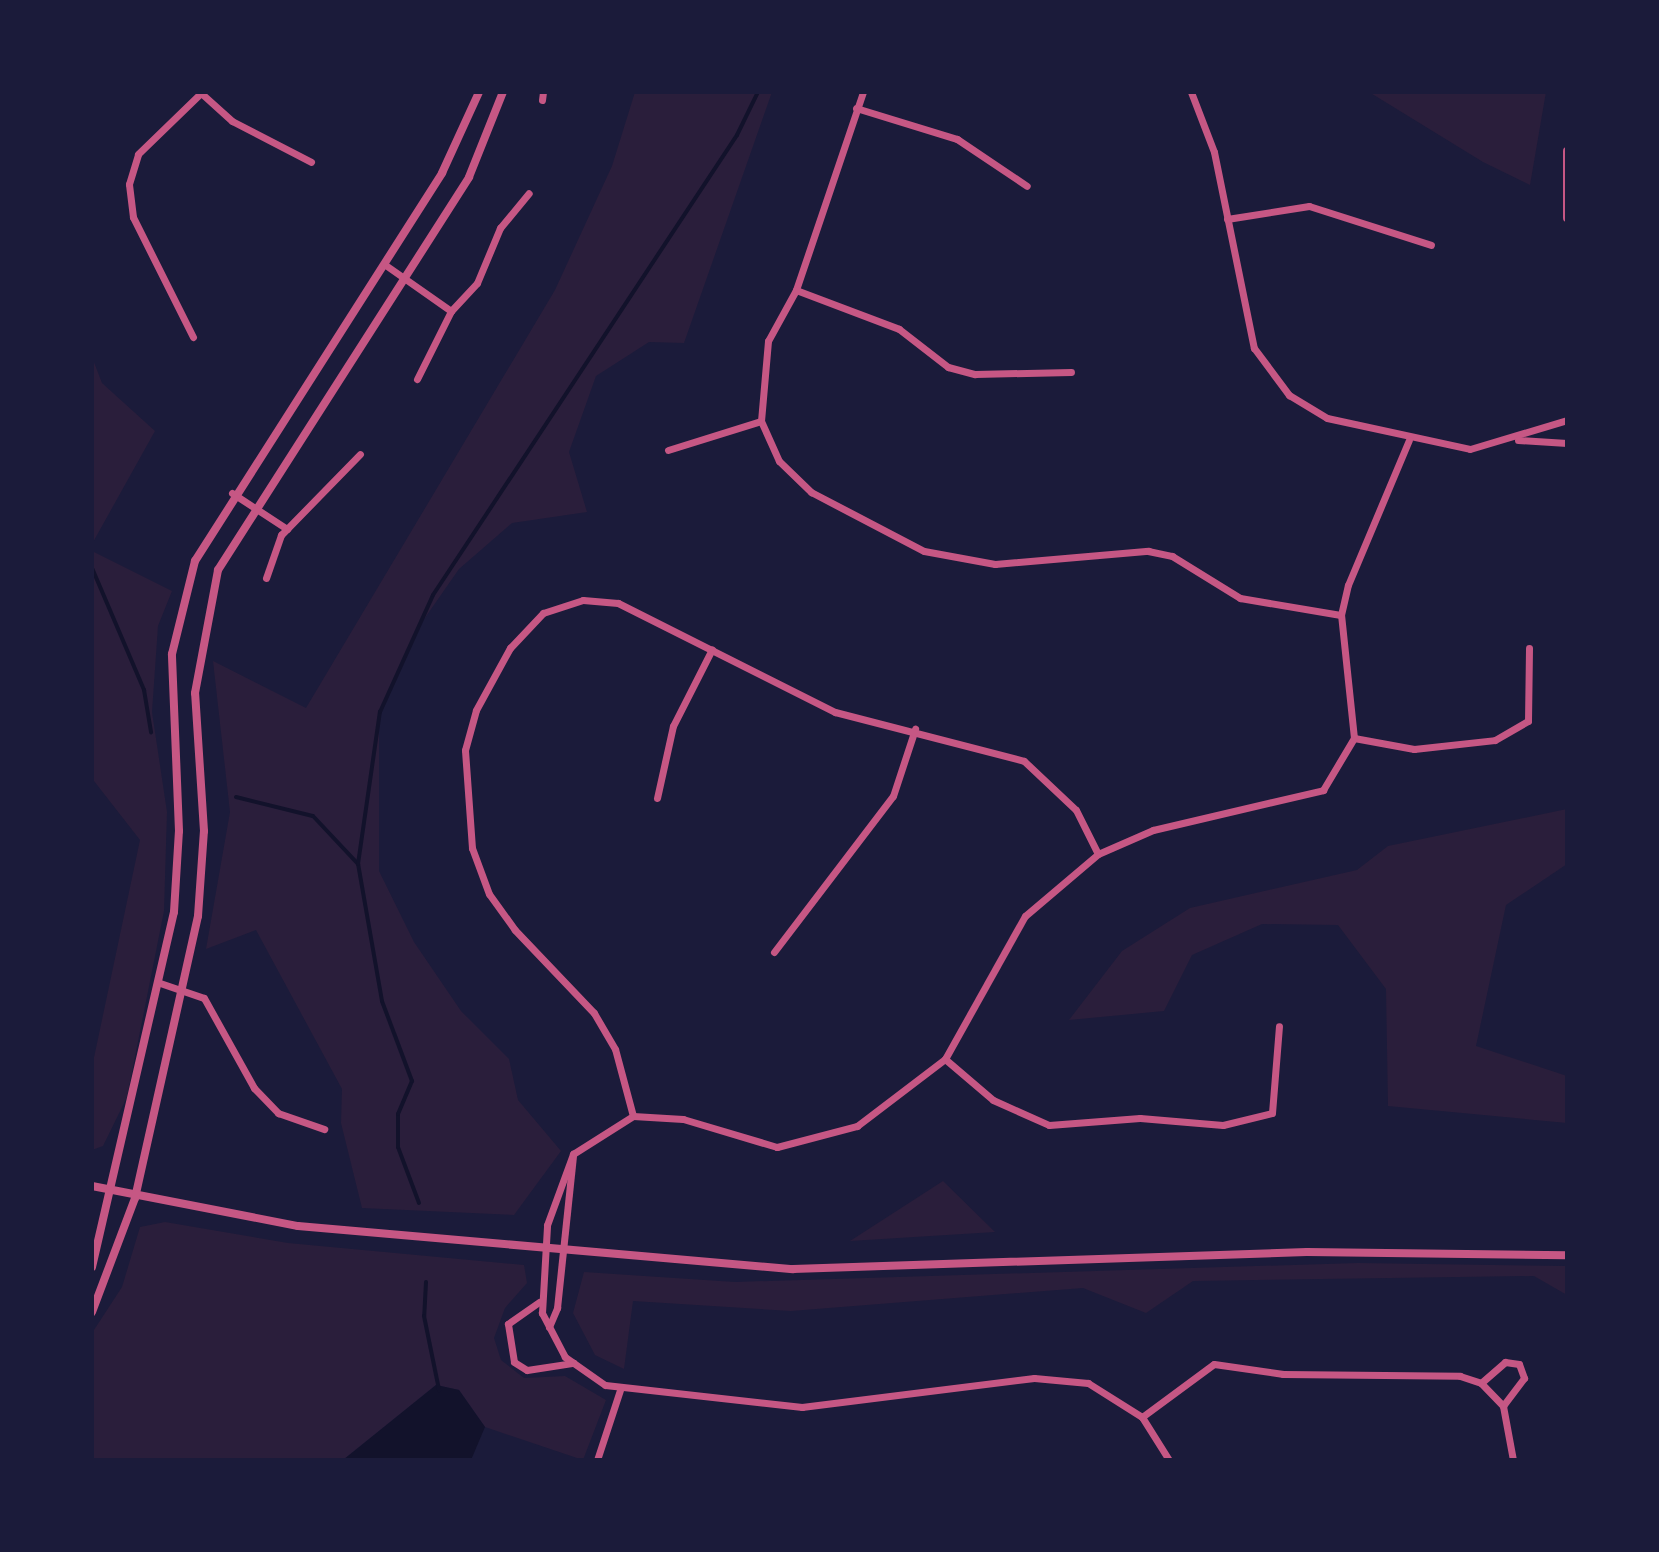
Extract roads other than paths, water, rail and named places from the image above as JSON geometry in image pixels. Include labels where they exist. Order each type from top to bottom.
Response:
[{"type":"street","points":[[193,337],[133,217],[129,184],[138,154],[201,92],[232,121],[311,162]]},
{"type":"street","points":[[92,1267],[160,983],[179,831],[172,654],[195,561],[232,493],[460,144],[479,92]]},
{"type":"street","points":[[92,1312],[135,1198],[184,989],[204,831],[195,693],[200,634],[218,570],[253,507],[469,177],[503,92]]},
{"type":"street","points":[[863,92],[796,290],[768,341],[761,421],[779,461],[811,492],[924,551],[995,564],[1148,551],[1172,556],[1240,598],[1341,615]]},
{"type":"street","points":[[1191,92],[1227,219],[1246,316],[1268,374],[1327,418],[1409,440],[1470,449],[1518,440],[1567,420]]},
{"type":"street","points":[[856,108],[957,139],[1027,186]]},
{"type":"street","points":[[1567,151],[1567,218]]},
{"type":"street","points":[[417,379],[451,311],[477,283],[500,228],[529,193]]},
{"type":"street","points":[[1227,219],[1309,206],[1431,245]]},
{"type":"street","points":[[384,264],[451,311]]},
{"type":"street","points":[[796,290],[899,329],[948,367],[975,374],[1071,372]]},
{"type":"street","points":[[668,450],[761,421]]},
{"type":"street","points":[[1169,1460],[1142,1417],[1088,1383],[1034,1378],[802,1407],[620,1390],[573,1363],[549,1327],[539,1302],[543,1245],[558,1179],[573,1154],[633,1116],[683,1119],[777,1147],[809,1143],[857,1126],[945,1059],[1025,916],[1098,854],[1153,830],[1323,790],[1354,738],[1341,615],[1409,440]]},
{"type":"street","points":[[1518,440],[1567,443]]},
{"type":"street","points":[[266,578],[287,529],[360,454]]},
{"type":"street","points":[[232,493],[287,529]]},
{"type":"street","points":[[633,1116],[615,1049],[594,1013],[515,930],[489,894],[472,848],[465,750],[476,710],[510,648],[543,613],[583,600],[618,603],[835,712],[915,729],[1024,761],[1076,810],[1098,854]]},
{"type":"street","points":[[1354,738],[1414,749],[1495,740],[1528,721],[1529,648]]},
{"type":"street","points":[[657,798],[673,726],[712,649]]},
{"type":"street","points":[[774,952],[893,796],[915,729]]},
{"type":"street","points":[[160,983],[204,998],[222,1021],[254,1088],[278,1113],[324,1129]]},
{"type":"street","points":[[945,1059],[993,1100],[1049,1125],[1140,1118],[1223,1125],[1272,1113],[1279,1026]]},
{"type":"street","points":[[549,1327],[565,1248],[573,1154]]},
{"type":"street","points":[[92,1186],[135,1198],[298,1226],[793,1269],[1307,1252],[1567,1255]]},
{"type":"street","points":[[539,1302],[508,1324],[514,1362],[527,1370],[573,1363]]},
{"type":"street","points":[[1481,1383],[1505,1362],[1519,1364],[1524,1378],[1503,1406]]},
{"type":"street","points":[[1142,1417],[1214,1364],[1481,1383],[1503,1406],[1513,1460]]},
{"type":"street","points":[[597,1460],[620,1390]]},
{"type":"waterway","points":[[419,1203],[398,1147],[398,1114],[412,1081],[382,1001],[358,864],[380,712],[433,595],[737,135],[758,92]]},
{"type":"waterway","points":[[92,568],[144,690],[151,732]]},
{"type":"waterway","points":[[236,797],[313,816],[358,864]]},
{"type":"waterway","points":[[426,1282],[424,1316],[439,1390]]}]
